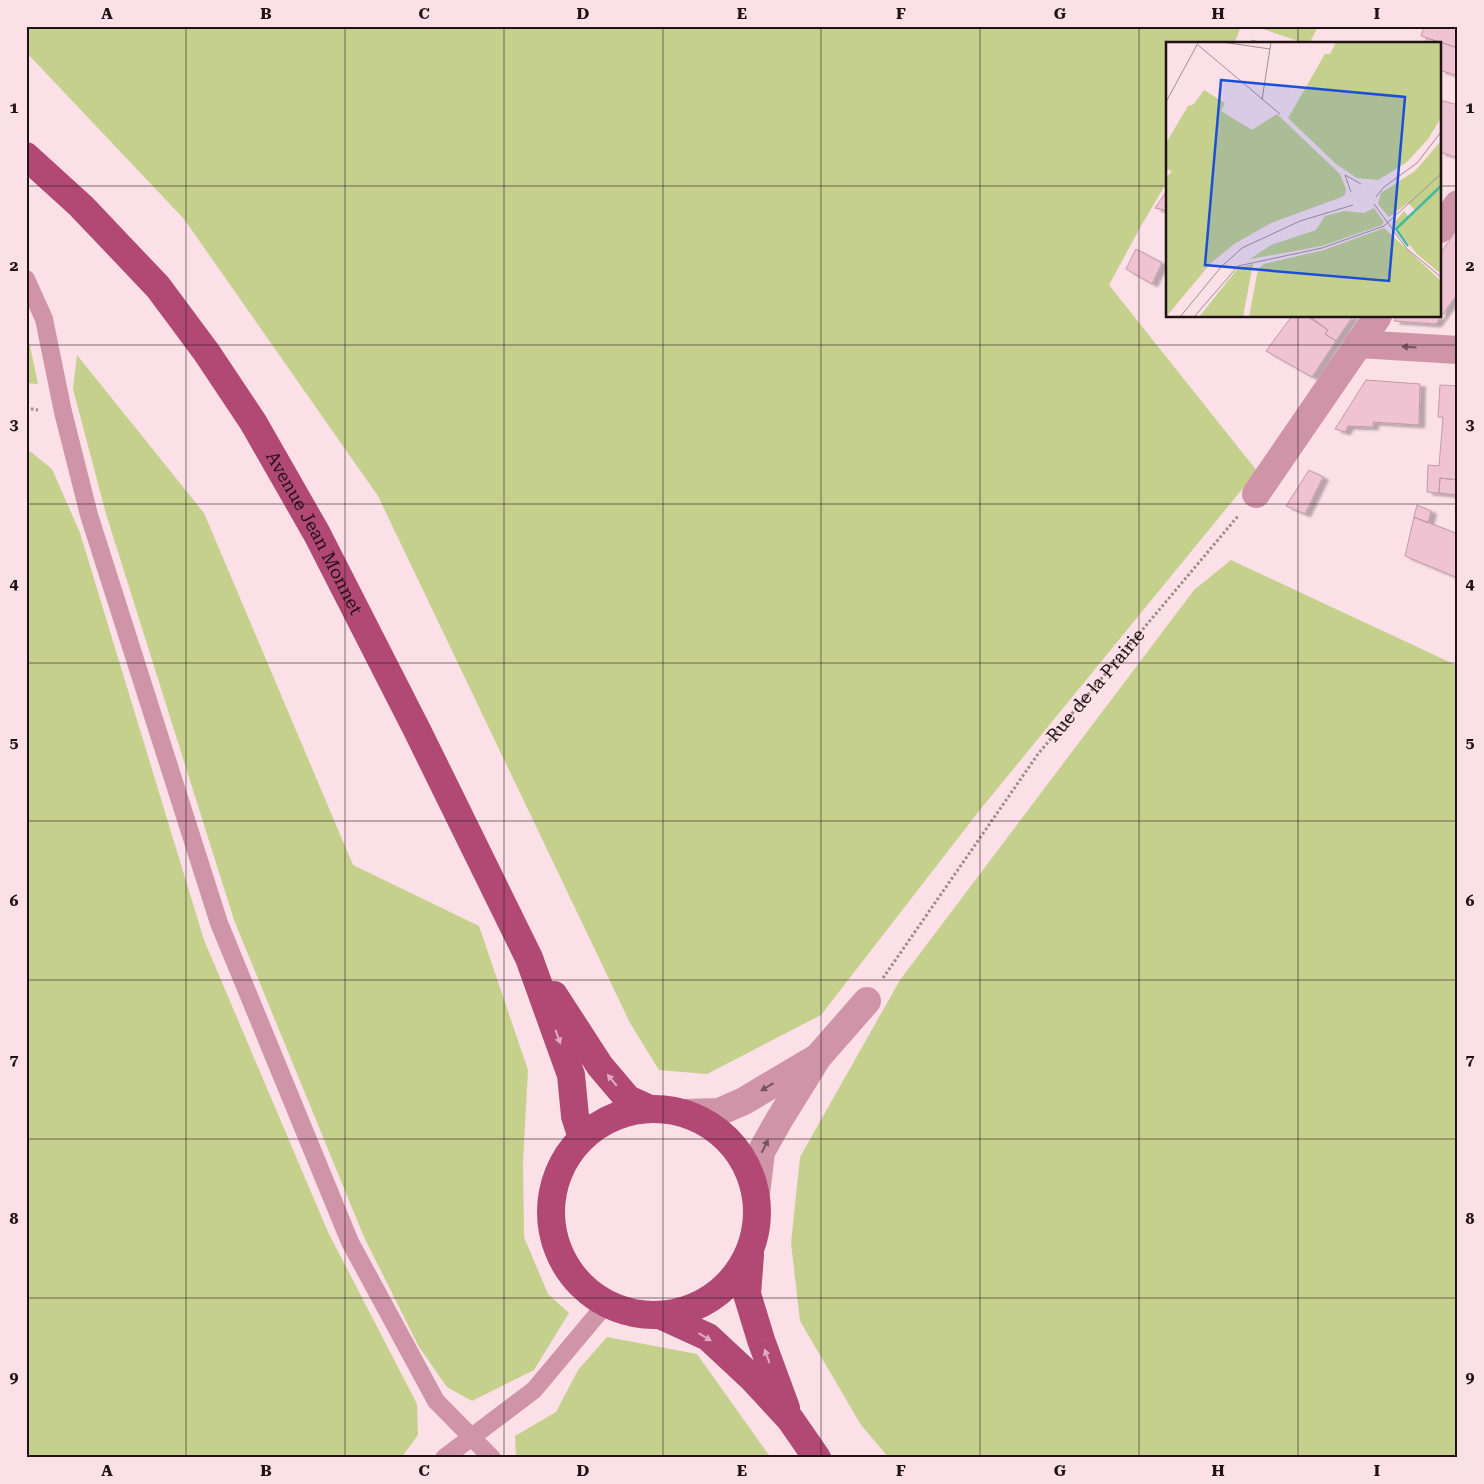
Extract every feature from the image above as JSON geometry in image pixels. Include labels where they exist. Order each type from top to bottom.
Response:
[{"type":"main road","name":"Avenue Jean Monnet","points":[[26,156],[81,206],[158,287],[207,353],[254,422],[317,534],[530,958],[600,1066],[628,1099],[650,1109]]},
{"type":"main road","name":"Avenue Jean Monnet","points":[[530,958],[571,1075],[575,1116],[582,1138]]},
{"type":"main road","points":[[750,1251],[736,1276],[716,1296],[690,1310],[662,1316],[633,1314],[606,1304],[583,1288],[566,1266],[555,1240],[551,1213],[554,1185],[565,1160],[582,1138],[605,1121],[630,1112],[650,1109],[685,1113],[710,1124],[730,1142],[747,1166],[756,1194],[757,1223],[750,1251],[747,1294],[761,1340],[790,1418]]},
{"type":"main road","points":[[662,1316],[708,1337],[752,1378],[790,1418],[817,1458]]},
{"type":"street","points":[[1442,226],[1458,204]]},
{"type":"street","points":[[1256,494],[1377,318]]},
{"type":"street","points":[[1358,344],[1458,350]]},
{"type":"street","points":[[756,1194],[761,1152],[779,1120],[818,1057],[867,1001]]},
{"type":"street","points":[[685,1113],[718,1112],[744,1101],[818,1057]]},
{"type":"lane","points":[[26,279],[44,319],[63,412],[88,515],[219,922],[350,1242],[436,1401],[492,1458]]},
{"type":"lane","points":[[444,1458],[534,1390],[606,1304]]},
{"type":"path","name":"Rue de la Prairie","points":[[867,1001],[1038,754],[1256,494]]},
{"type":"green space","points":[[26,26],[1241,26],[1235,42],[1166,42],[1166,183],[1109,285],[1257,471],[979,811],[821,1015],[707,1074],[659,1070],[630,1023],[378,496],[184,219],[26,52]]},
{"type":"green space","points":[[1254,26],[1318,26],[1310,42],[1301,42]]},
{"type":"green space","points":[[26,327],[38,384],[26,383]]},
{"type":"green space","points":[[77,355],[204,513],[353,865],[479,926],[528,1070],[523,1161],[524,1237],[548,1294],[569,1313],[534,1370],[472,1401],[447,1387],[419,1347],[364,1237],[234,920],[106,514],[73,389]]},
{"type":"green space","points":[[26,448],[52,469],[80,533],[204,940],[328,1232],[417,1404],[418,1435],[401,1458],[26,1458]]},
{"type":"green space","points":[[1231,560],[1458,666],[1458,1458],[889,1458],[861,1425],[800,1321],[791,1243],[800,1157],[900,980],[1194,590]]},
{"type":"green space","points":[[607,1337],[697,1354],[771,1458],[516,1458],[515,1436],[556,1412],[578,1370]]},
{"type":"building","points":[[1424,26],[1458,26],[1458,48],[1442,42],[1421,36]]},
{"type":"building","points":[[1427,38],[1439,42],[1426,42]]},
{"type":"building","points":[[1442,43],[1458,48],[1458,76],[1442,71]]},
{"type":"building","points":[[1442,101],[1458,105],[1458,158],[1442,153]]},
{"type":"building","points":[[1166,192],[1166,211],[1155,208]]},
{"type":"building","points":[[1458,228],[1458,293],[1442,316],[1442,251]]},
{"type":"building","points":[[1136,249],[1162,263],[1152,284],[1126,269]]},
{"type":"building","points":[[1291,318],[1312,318],[1328,330],[1325,334],[1336,341],[1312,377],[1266,351]]},
{"type":"building","points":[[1310,318],[1352,318],[1336,341],[1325,334],[1328,330]]},
{"type":"building","points":[[1396,318],[1440,318],[1436,324],[1394,321]]},
{"type":"building","points":[[1366,380],[1420,384],[1419,425],[1373,422],[1373,427],[1348,426],[1345,432],[1335,429]]},
{"type":"building","points":[[1440,385],[1458,386],[1458,480],[1440,478],[1439,493],[1427,492],[1428,465],[1439,466],[1443,417],[1438,417]]},
{"type":"building","points":[[1309,470],[1323,477],[1305,514],[1286,506]]},
{"type":"building","points":[[1440,478],[1458,480],[1458,495],[1439,493]]},
{"type":"building","points":[[1417,505],[1431,511],[1428,523],[1414,517]]},
{"type":"building","points":[[1414,517],[1458,534],[1458,578],[1405,556]]}]
